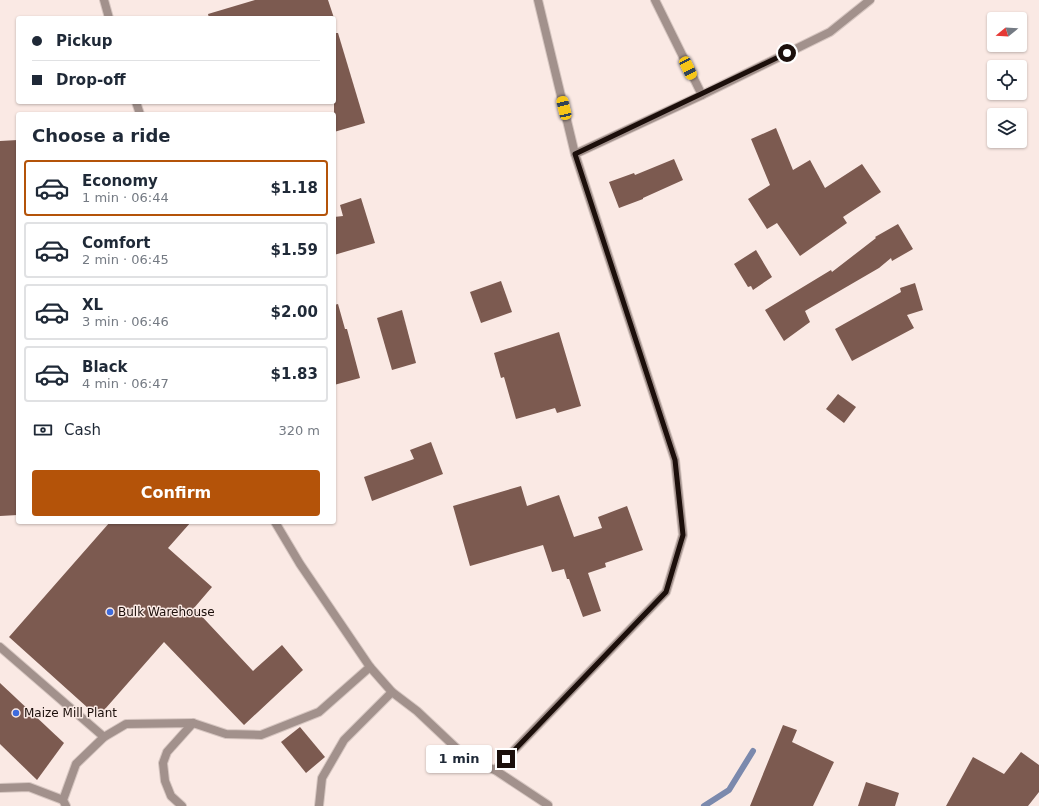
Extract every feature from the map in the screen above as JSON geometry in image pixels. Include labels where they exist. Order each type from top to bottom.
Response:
[{"type":"lane","points":[[104,0],[108,16]]},
{"type":"lane","points":[[495,770],[666,592],[683,535],[675,460],[575,154],[538,0]]},
{"type":"lane","points":[[655,0],[702,95]]},
{"type":"lane","points":[[575,154],[702,95],[830,32],[870,0]]},
{"type":"lane","points":[[276,524],[300,564],[370,667],[392,692],[417,711],[470,761],[495,770],[548,805]]},
{"type":"lane","points":[[0,647],[104,737]]},
{"type":"lane","points":[[0,788],[29,786],[65,803],[76,764],[104,737],[126,724],[193,723],[226,734],[261,735],[320,712],[370,667]]},
{"type":"lane","points":[[319,806],[322,778],[344,740],[392,692]]},
{"type":"lane","points":[[182,806],[171,796],[165,781],[163,763],[167,752],[193,723]]},
{"type":"building","points":[[255,0],[328,0],[333,16],[208,16],[208,14]]},
{"type":"building","points":[[336,33],[338,33],[365,123],[336,131],[336,112],[334,112],[334,104],[336,104]]},
{"type":"building","points":[[776,128],[793,170],[810,160],[825,188],[862,164],[881,192],[843,217],[847,223],[800,256],[777,223],[767,229],[748,199],[770,185],[751,139]]},
{"type":"building","points":[[16,140],[16,515],[0,516],[0,141]]},
{"type":"building","points":[[674,159],[683,180],[643,199],[619,208],[609,182],[634,173],[635,175]]},
{"type":"building","points":[[361,198],[375,243],[336,254],[336,217],[343,216],[340,205]]},
{"type":"building","points":[[898,224],[913,249],[892,261],[891,258],[879,268],[805,311],[810,322],[784,341],[765,310],[831,270],[832,272],[876,238],[875,237]]},
{"type":"building","points":[[756,250],[772,277],[753,290],[751,286],[748,287],[734,264]]},
{"type":"building","points":[[501,281],[512,312],[481,323],[470,292]]},
{"type":"building","points":[[915,283],[923,310],[907,315],[914,328],[852,361],[835,329],[901,292],[900,288]]},
{"type":"building","points":[[336,304],[338,304],[345,329],[347,329],[360,378],[336,384]]},
{"type":"building","points":[[402,310],[416,363],[392,370],[377,318]]},
{"type":"building","points":[[559,332],[581,406],[557,413],[555,408],[516,419],[504,377],[501,378],[494,353]]},
{"type":"building","points":[[838,394],[856,407],[844,423],[826,409]]},
{"type":"building","points":[[431,442],[443,474],[372,501],[364,477],[414,459],[410,450]]},
{"type":"building","points":[[521,486],[527,506],[559,495],[574,537],[602,528],[598,517],[627,506],[643,550],[605,563],[606,567],[588,573],[601,611],[583,617],[564,569],[552,572],[543,545],[470,566],[453,506]]},
{"type":"building","name":"Bulk Warehouse","points":[[108,524],[189,524],[168,548],[212,587],[194,608],[253,671],[282,645],[303,670],[244,725],[164,642],[98,717],[9,637]]},
{"type":"building","name":"Maize Mill Plant","points":[[0,683],[64,743],[37,780],[0,744]]},
{"type":"building","points":[[783,725],[797,730],[792,742],[834,762],[813,806],[750,806]]},
{"type":"building","points":[[300,727],[325,757],[306,773],[281,742]]},
{"type":"building","points":[[1021,752],[1039,765],[1039,792],[1028,806],[946,806],[973,757],[1004,774]]},
{"type":"building","points":[[866,782],[899,793],[895,806],[858,806]]},
{"type":"waterway","points":[[704,806],[729,790],[753,751]]},
{"type":"place","name":"Bulk Warehouse","points":[[110,612]]},
{"type":"place","name":"Maize Mill Plant","points":[[16,713]]},
{"type":"route","points":[[506,759],[666,592],[683,535],[675,460],[575,154],[702,95],[787,53]]}]
